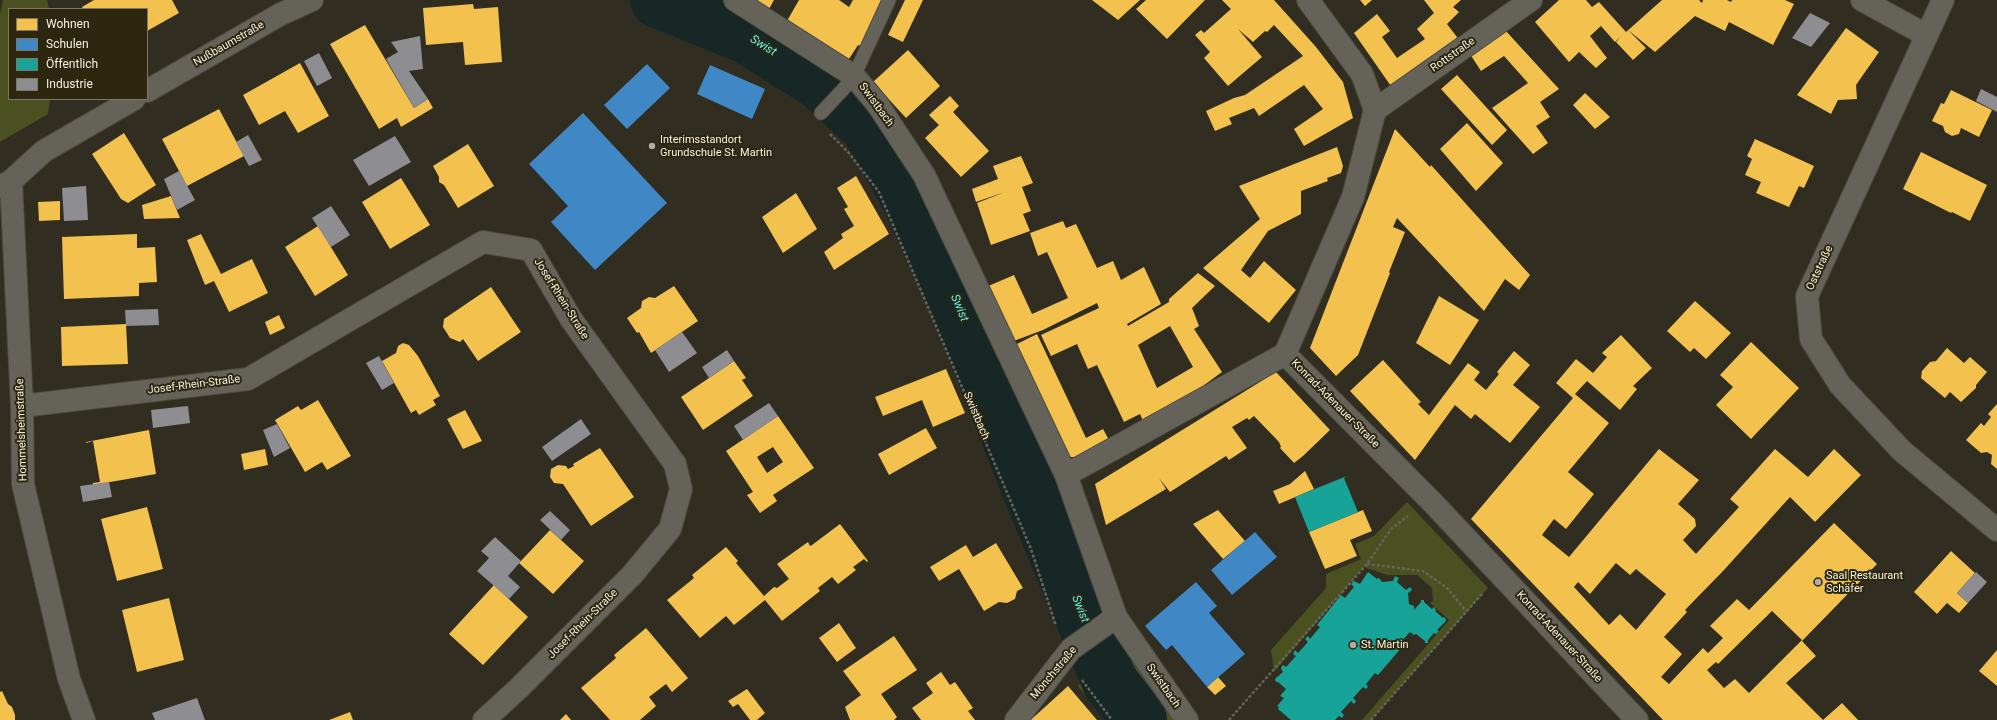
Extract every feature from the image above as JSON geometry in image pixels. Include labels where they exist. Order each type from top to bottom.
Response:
[{"type":"street","name":"Nußbaumstraße","points":[[148,90],[281,14],[312,0]]},
{"type":"street","name":"Swistbach","points":[[735,0],[851,80],[878,105],[924,176],[1066,475],[1112,620],[1187,720]]},
{"type":"street","points":[[1308,0],[1362,74],[1375,110]]},
{"type":"street","name":"Rottstraße","points":[[1375,110],[1530,0]]},
{"type":"street","points":[[1862,0],[1926,35]]},
{"type":"street","name":"Oststraße","points":[[1943,0],[1807,296],[1811,339],[1840,385],[1902,451],[1997,530]]},
{"type":"street","points":[[5,184],[44,151],[132,100]]},
{"type":"street","name":"Konrad-Adenauer-Straße","points":[[1375,110],[1353,197],[1285,354],[1433,503],[1635,719]]},
{"type":"street","name":"Hommelsheimstraße","points":[[5,184],[22,406],[23,484],[69,679],[84,720]]},
{"type":"street","name":"Josef-Rhein-Straße","points":[[22,406],[248,378],[483,242],[531,250],[571,318],[675,464],[681,489],[670,529],[632,575],[519,688],[484,720]]},
{"type":"street","points":[[1066,475],[1285,354]]},
{"type":"street","name":"Mönchstraße","points":[[1016,720],[1069,653],[1112,620]]},
{"type":"lane","points":[[821,113],[851,80],[889,0]]},
{"type":"path","name":"Swistbach","points":[[829,133],[848,152],[879,192],[1031,549],[1069,653],[1112,720]]},
{"type":"path","points":[[1229,720],[1367,564],[1391,529],[1416,511],[1433,503]]},
{"type":"path","points":[[1367,564],[1422,571],[1447,588],[1466,611]]},
{"type":"path","points":[[1371,720],[1466,611],[1500,575]]},
{"type":"green space","points":[[3,0],[47,0],[49,8],[8,8],[8,100],[50,100],[48,114],[0,142],[0,14]]},
{"type":"green space","points":[[1407,502],[1488,588],[1371,720],[1362,720],[1449,620],[1430,603],[1433,601],[1432,588],[1417,575],[1387,575],[1364,567],[1274,672],[1271,650],[1326,588],[1326,574],[1361,559],[1355,544],[1374,536]]},
{"type":"green space","points":[[1125,640],[1180,720],[1104,720],[1078,686]]},
{"type":"building: Wohnen","points":[[94,0],[172,0],[179,13],[148,30],[148,8],[82,7]]},
{"type":"building: Wohnen","points":[[753,0],[774,0],[769,9]]},
{"type":"building: Wohnen","points":[[799,0],[839,0],[849,7],[853,0],[885,0],[863,47],[858,45],[849,59],[787,21]]},
{"type":"building: Wohnen","points":[[905,0],[923,0],[903,42],[888,35]]},
{"type":"building: Wohnen","points":[[1092,0],[1140,0],[1118,20]]},
{"type":"building: Wohnen","points":[[1146,0],[1205,0],[1167,39],[1136,9]]},
{"type":"building: Wohnen","points":[[1222,0],[1274,0],[1316,47],[1343,82],[1353,118],[1304,146],[1294,129],[1323,109],[1304,85],[1259,116],[1254,108],[1229,118],[1232,124],[1215,131],[1206,111],[1234,98],[1245,95],[1303,56],[1274,25],[1253,42],[1238,29],[1262,57],[1228,86],[1204,58],[1210,52],[1195,35],[1201,30],[1204,33],[1231,9]]},
{"type":"building: Wohnen","points":[[1360,0],[1372,0],[1365,6]]},
{"type":"building: Wohnen","points":[[1424,0],[1461,0],[1453,7],[1459,12],[1447,24],[1457,37],[1452,48],[1393,89],[1354,33],[1377,14],[1390,31],[1382,37],[1397,58],[1425,39],[1417,29],[1434,13]]},
{"type":"building: Wohnen","points":[[1559,0],[1586,0],[1592,7],[1599,2],[1626,32],[1628,30],[1646,48],[1633,60],[1616,42],[1621,36],[1615,42],[1601,26],[1590,36],[1607,58],[1596,68],[1579,52],[1569,62],[1535,22]]},
{"type":"building: Wohnen","points":[[1662,0],[1699,0],[1702,3],[1703,0],[1727,0],[1731,2],[1732,0],[1785,0],[1794,4],[1773,45],[1729,22],[1725,31],[1695,16],[1655,52],[1628,30]]},
{"type":"building: Wohnen","points":[[473,4],[474,9],[498,7],[502,62],[465,65],[463,42],[426,45],[423,8]]},
{"type":"building: Wohnen","points":[[365,25],[414,108],[428,99],[433,108],[401,127],[397,118],[379,129],[330,44]]},
{"type":"building: Wohnen","points":[[1846,28],[1879,52],[1856,85],[1857,99],[1838,100],[1831,114],[1797,95]]},
{"type":"building: Wohnen","points":[[1505,30],[1559,89],[1540,102],[1550,117],[1536,126],[1548,143],[1533,154],[1492,108],[1528,83],[1504,56],[1481,71],[1470,54]]},
{"type":"building: Wohnen","points":[[908,50],[940,86],[906,118],[873,82]]},
{"type":"building: Wohnen","points":[[300,63],[329,116],[298,133],[285,111],[259,125],[243,95]]},
{"type":"building: Wohnen","points":[[1457,75],[1507,130],[1492,145],[1441,89]]},
{"type":"building: Wohnen","points":[[1951,90],[1992,110],[1979,137],[1961,128],[1959,134],[1952,136],[1945,132],[1943,126],[1932,121],[1941,103],[1944,104]]},
{"type":"building: Wohnen","points":[[1585,93],[1610,117],[1595,129],[1573,105]]},
{"type":"building: Wohnen","points":[[950,96],[959,106],[953,112],[989,151],[961,177],[925,138],[939,125],[929,115]]},
{"type":"building: Wohnen","points":[[219,109],[244,156],[187,186],[162,139]]},
{"type":"building: Wohnen","points":[[1467,123],[1503,163],[1476,191],[1440,149]]},
{"type":"building: Wohnen","points":[[1395,129],[1430,167],[1431,165],[1530,275],[1519,290],[1505,279],[1484,311],[1397,218],[1393,227],[1405,232],[1389,272],[1390,273],[1358,355],[1336,376],[1310,348]]},
{"type":"building: Wohnen","points":[[124,133],[156,185],[128,203],[121,199],[92,154]]},
{"type":"building: Wohnen","points":[[1755,139],[1814,166],[1804,188],[1799,186],[1789,207],[1756,193],[1761,182],[1745,175],[1752,159],[1747,156]]},
{"type":"building: Wohnen","points":[[468,144],[494,186],[458,208],[444,185],[439,182],[439,177],[433,166]]},
{"type":"building: Wohnen","points":[[1337,147],[1343,166],[1341,173],[1327,178],[1328,181],[1301,191],[1301,214],[1268,231],[1241,270],[1250,278],[1264,261],[1296,290],[1269,323],[1203,268],[1260,219],[1239,186]]},
{"type":"building: Wohnen","points":[[1921,152],[1987,185],[1970,221],[1903,189]]},
{"type":"building: Wohnen","points":[[1021,156],[1033,183],[1022,187],[1031,211],[1023,214],[1030,231],[991,245],[977,203],[1005,192],[976,202],[972,189],[998,179],[993,166]]},
{"type":"building: Wohnen","points":[[856,176],[889,234],[834,270],[824,252],[843,238],[841,234],[854,226],[844,209],[848,207],[837,188]]},
{"type":"building: Wohnen","points":[[401,178],[430,225],[390,249],[362,202]]},
{"type":"building: Wohnen","points":[[796,193],[817,229],[783,253],[762,217]]},
{"type":"building: Wohnen","points":[[171,196],[180,218],[144,219],[142,205]]},
{"type":"building: Wohnen","points":[[60,201],[60,220],[39,221],[38,202]]},
{"type":"building: Wohnen","points":[[1063,221],[1066,228],[1076,224],[1097,268],[1113,261],[1121,280],[1144,267],[1161,304],[1127,324],[1128,326],[1169,302],[1169,299],[1198,273],[1215,286],[1192,308],[1199,326],[1194,329],[1222,372],[1185,399],[1143,421],[1140,414],[1124,422],[1097,365],[1088,369],[1077,344],[1051,356],[1041,335],[1099,308],[1097,303],[1043,330],[1011,342],[986,287],[1014,275],[1032,314],[1068,298],[1047,252],[1038,256],[1030,233]],"holes":[[[1170,326],[1193,367],[1157,388],[1138,345]]]},
{"type":"building: Wohnen","points":[[318,226],[348,275],[315,296],[285,247]]},
{"type":"building: Wohnen","points":[[137,234],[137,248],[155,247],[157,282],[139,283],[139,296],[64,299],[62,237]]},
{"type":"building: Wohnen","points":[[201,234],[221,274],[252,259],[268,293],[229,312],[214,281],[205,285],[187,240]]},
{"type":"building: Wohnen","points":[[674,286],[698,321],[651,353],[639,332],[637,333],[627,318],[641,308],[642,301],[649,297],[655,298]]},
{"type":"building: Wohnen","points":[[491,287],[521,332],[478,361],[463,339],[460,342],[450,338],[443,327],[444,319]]},
{"type":"building: Wohnen","points":[[1439,296],[1479,320],[1450,365],[1416,343]]},
{"type":"building: Wohnen","points":[[1695,301],[1731,333],[1706,359],[1694,348],[1690,352],[1667,331]]},
{"type":"building: Wohnen","points":[[279,315],[285,328],[270,335],[265,322]]},
{"type":"building: Wohnen","points":[[126,324],[128,364],[62,366],[61,327]]},
{"type":"building: Wohnen","points":[[1037,334],[1086,438],[1103,429],[1109,440],[1077,457],[1068,457],[1013,346]]},
{"type":"building: Wohnen","points":[[1621,335],[1652,368],[1633,386],[1637,389],[1620,410],[1587,381],[1575,394],[1609,423],[1568,472],[1594,494],[1566,529],[1554,519],[1542,535],[1569,557],[1659,449],[1699,480],[1678,504],[1695,519],[1696,526],[1683,540],[1696,554],[1739,507],[1730,499],[1775,449],[1808,477],[1834,449],[1861,475],[1815,522],[1790,497],[1724,570],[1685,610],[1687,612],[1664,637],[1682,654],[1661,677],[1669,684],[1703,648],[1708,653],[1723,638],[1710,626],[1737,599],[1749,610],[1834,523],[1877,564],[1802,641],[1816,656],[1786,683],[1823,720],[1663,720],[1471,519],[1573,398],[1556,383],[1576,359],[1593,373],[1607,357],[1602,353]],"holes":[[[1616,563],[1630,575],[1636,569],[1666,594],[1636,630],[1620,614],[1609,625],[1574,587],[1578,582],[1590,594]],[[1772,611],[1802,640],[1749,693],[1735,679],[1724,688],[1707,670],[1716,662],[1718,664]]]},
{"type":"building: Wohnen","points":[[1751,342],[1799,388],[1751,439],[1716,405],[1733,387],[1720,375]]},
{"type":"building: Wohnen","points":[[403,343],[409,345],[418,356],[440,396],[433,400],[436,405],[419,415],[416,410],[411,413],[382,361],[396,353],[398,346]]},
{"type":"building: Wohnen","points":[[1947,348],[1964,363],[1970,357],[1987,372],[1976,385],[1976,388],[1961,402],[1950,392],[1945,398],[1921,378],[1922,371],[1930,362],[1936,361]]},
{"type":"building: Wohnen","points":[[1514,351],[1530,365],[1513,385],[1540,407],[1510,443],[1475,414],[1471,419],[1455,405],[1415,460],[1350,391],[1383,360],[1421,402],[1418,404],[1429,415],[1468,363],[1480,372],[1474,380],[1486,390],[1499,374],[1497,372]]},
{"type":"building: Wohnen","points":[[734,361],[746,378],[742,380],[753,396],[703,430],[681,397]]},
{"type":"building: Wohnen","points":[[946,369],[965,413],[933,427],[922,400],[883,416],[875,397]]},
{"type":"building: Wohnen","points":[[1276,372],[1330,430],[1303,456],[1294,463],[1280,448],[1279,442],[1254,416],[1249,420],[1247,418],[1232,427],[1247,448],[1229,460],[1226,456],[1170,492],[1159,478],[1166,489],[1106,525],[1095,484]]},
{"type":"building: Wohnen","points":[[318,400],[351,456],[327,470],[322,462],[305,472],[275,420],[298,406],[301,410]]},
{"type":"building: Wohnen","points":[[1997,404],[1997,469],[1991,464],[1992,455],[1987,452],[1981,453],[1966,440],[1981,423],[1984,426],[1991,417],[1988,414]]},
{"type":"building: Wohnen","points":[[465,410],[482,441],[463,449],[447,419]]},
{"type":"building: Wohnen","points":[[778,416],[814,468],[773,495],[777,501],[760,513],[747,495],[753,492],[726,451]],"holes":[[[773,447],[783,462],[767,473],[757,457]]]},
{"type":"building: Wohnen","points":[[926,428],[937,448],[889,475],[878,454]]},
{"type":"building: Wohnen","points":[[149,430],[156,474],[93,485],[93,483],[100,482],[93,441],[86,442]]},
{"type":"building: Wohnen","points":[[600,448],[634,497],[591,526],[563,484],[554,483],[550,477],[551,469],[558,465],[566,466],[568,469],[574,466],[573,464]]},
{"type":"building: Wohnen","points":[[265,449],[268,465],[244,470],[241,454]]},
{"type":"building: Wohnen","points":[[1305,471],[1314,489],[1279,504],[1273,491],[1290,484]]},
{"type":"building: Wohnen","points":[[147,507],[163,569],[117,581],[101,519]]},
{"type":"building: Wohnen","points":[[1218,510],[1245,541],[1223,559],[1193,524]]},
{"type":"building: Wohnen","points":[[1363,510],[1372,531],[1350,540],[1357,556],[1325,569],[1309,532]]},
{"type":"building: Wohnen","points":[[840,524],[868,561],[867,562],[864,559],[853,567],[856,570],[838,584],[832,577],[818,588],[820,591],[782,621],[765,600],[734,625],[726,616],[700,638],[667,600],[694,578],[692,575],[726,547],[738,561],[736,563],[764,596],[774,587],[777,588],[789,579],[777,564],[808,542],[810,546],[812,545]]},
{"type":"building: Wohnen","points":[[550,530],[584,561],[553,594],[519,563]]},
{"type":"building: Wohnen","points":[[996,543],[1023,588],[1017,591],[1015,599],[1007,603],[999,602],[984,611],[959,569],[939,581],[930,567],[966,545],[973,557]]},
{"type":"building: Wohnen","points":[[1951,551],[1975,573],[1957,593],[1968,603],[1959,613],[1947,603],[1937,614],[1914,592]]},
{"type":"building: Wohnen","points":[[494,585],[528,617],[483,665],[449,634]]},
{"type":"building: Wohnen","points":[[169,598],[184,660],[137,672],[122,610]]},
{"type":"building: Wohnen","points":[[839,623],[856,648],[837,662],[819,638]]},
{"type":"building: Wohnen","points":[[646,628],[688,678],[672,692],[666,684],[649,697],[656,706],[640,720],[610,720],[581,688],[616,658],[614,655]]},
{"type":"building: Wohnen","points":[[894,636],[917,670],[881,694],[897,717],[894,720],[850,720],[845,707],[861,695],[843,671]]},
{"type":"building: Wohnen","points":[[1997,650],[1997,686],[1979,671]]},
{"type":"building: Wohnen","points":[[941,672],[950,685],[955,682],[973,708],[968,711],[975,720],[921,720],[912,708],[933,693],[926,683]]},
{"type":"building: Wohnen","points":[[1218,677],[1226,686],[1215,695],[1207,687]]},
{"type":"building: Wohnen","points":[[1068,686],[1097,720],[1030,720],[1035,716]]},
{"type":"building: Wohnen","points":[[747,689],[765,713],[757,720],[750,720],[738,704],[733,707],[728,701]]},
{"type":"building: Wohnen","points":[[2,691],[8,704],[12,707],[15,720],[0,720],[0,692]]},
{"type":"building: Wohnen","points":[[1842,703],[1858,720],[1823,720]]},
{"type":"building: Wohnen","points":[[350,712],[353,720],[329,720]]},
{"type":"building: Wohnen","points":[[566,714],[571,720],[560,720]]},
{"type":"building: Schulen","points":[[647,64],[670,88],[627,129],[604,105]]},
{"type":"building: Schulen","points":[[710,65],[765,89],[752,119],[697,94]]},
{"type":"building: Schulen","points":[[583,113],[667,203],[595,270],[551,222],[568,206],[529,164]]},
{"type":"building: Schulen","points":[[1255,532],[1277,557],[1232,595],[1211,570]]},
{"type":"building: Schulen","points":[[1196,582],[1217,606],[1209,613],[1245,654],[1207,687],[1172,645],[1166,650],[1145,626]]},
{"type":"building: Öffentlich","points":[[1347,476],[1344,478],[1358,512],[1309,532],[1295,497]]},
{"type":"building: Öffentlich","name":"St. Martin","points":[[1368,572],[1377,579],[1379,578],[1382,582],[1393,581],[1395,576],[1399,578],[1397,582],[1406,590],[1410,587],[1412,590],[1408,593],[1409,604],[1414,606],[1414,610],[1421,600],[1424,600],[1424,602],[1432,609],[1434,607],[1436,610],[1435,611],[1443,618],[1445,617],[1446,621],[1437,630],[1439,631],[1436,634],[1434,633],[1428,640],[1428,643],[1425,643],[1425,641],[1416,634],[1414,635],[1410,632],[1400,643],[1403,646],[1378,675],[1375,673],[1366,684],[1368,687],[1366,689],[1363,687],[1353,698],[1356,701],[1354,704],[1351,701],[1341,712],[1344,715],[1342,718],[1339,716],[1335,720],[1291,720],[1278,709],[1279,707],[1277,706],[1284,698],[1280,696],[1286,689],[1276,682],[1275,679],[1283,672],[1281,668],[1283,665],[1286,667],[1296,656],[1293,654],[1295,650],[1298,653],[1308,642],[1305,639],[1308,636],[1310,639],[1320,627],[1317,625],[1341,595],[1345,598],[1354,587],[1351,584],[1354,581],[1360,584]]},
{"type":"building: Industrie","points":[[1810,13],[1830,23],[1811,47],[1792,38]]},
{"type":"building: Industrie","points":[[420,36],[423,69],[409,71],[428,99],[414,108],[386,59],[398,52],[391,42]]},
{"type":"building: Industrie","points":[[319,53],[332,78],[317,86],[304,61]]},
{"type":"building: Industrie","points":[[1981,89],[1997,97],[1997,112],[1976,101]]},
{"type":"building: Industrie","points":[[248,135],[262,160],[249,166],[236,142]]},
{"type":"building: Industrie","points":[[395,136],[411,162],[369,186],[353,160]]},
{"type":"building: Industrie","points":[[179,171],[195,200],[177,210],[164,179]]},
{"type":"building: Industrie","points":[[86,186],[88,220],[64,221],[62,188]]},
{"type":"building: Industrie","points":[[331,206],[350,235],[331,247],[312,218]]},
{"type":"building: Industrie","points":[[158,309],[159,325],[126,326],[125,310]]},
{"type":"building: Industrie","points":[[682,332],[697,353],[669,372],[655,350]]},
{"type":"building: Industrie","points":[[727,350],[734,361],[709,378],[702,367]]},
{"type":"building: Industrie","points":[[379,356],[394,383],[382,390],[366,363]]},
{"type":"building: Industrie","points":[[769,403],[778,416],[743,440],[734,426]]},
{"type":"building: Industrie","points":[[188,406],[190,423],[153,428],[151,410]]},
{"type":"building: Industrie","points":[[581,419],[591,434],[552,461],[542,447]]},
{"type":"building: Industrie","points":[[277,424],[290,448],[274,457],[263,430]]},
{"type":"building: Industrie","points":[[109,482],[112,497],[83,502],[80,486]]},
{"type":"building: Industrie","points":[[550,511],[570,530],[561,540],[540,520]]},
{"type":"building: Industrie","points":[[495,537],[521,561],[508,576],[520,587],[509,599],[477,571],[489,558],[481,551]]},
{"type":"building: Industrie","points":[[1976,572],[1987,582],[1968,603],[1957,593]]},
{"type":"building: Industrie","points":[[197,698],[205,720],[155,720],[152,713]]},
{"type":"waterway","name":"Swist","points":[[658,0],[747,36],[819,81],[869,127],[908,196],[956,300],[1029,487],[1110,682],[1139,720]]},
{"type":"place","name":"Interimsstandort Grundschule St. Martin","points":[[652,146]]},
{"type":"place","name":"Saal Restaurant Schäfer","points":[[1818,582]]},
{"type":"place","name":"St. Martin","points":[[1353,645]]}]
